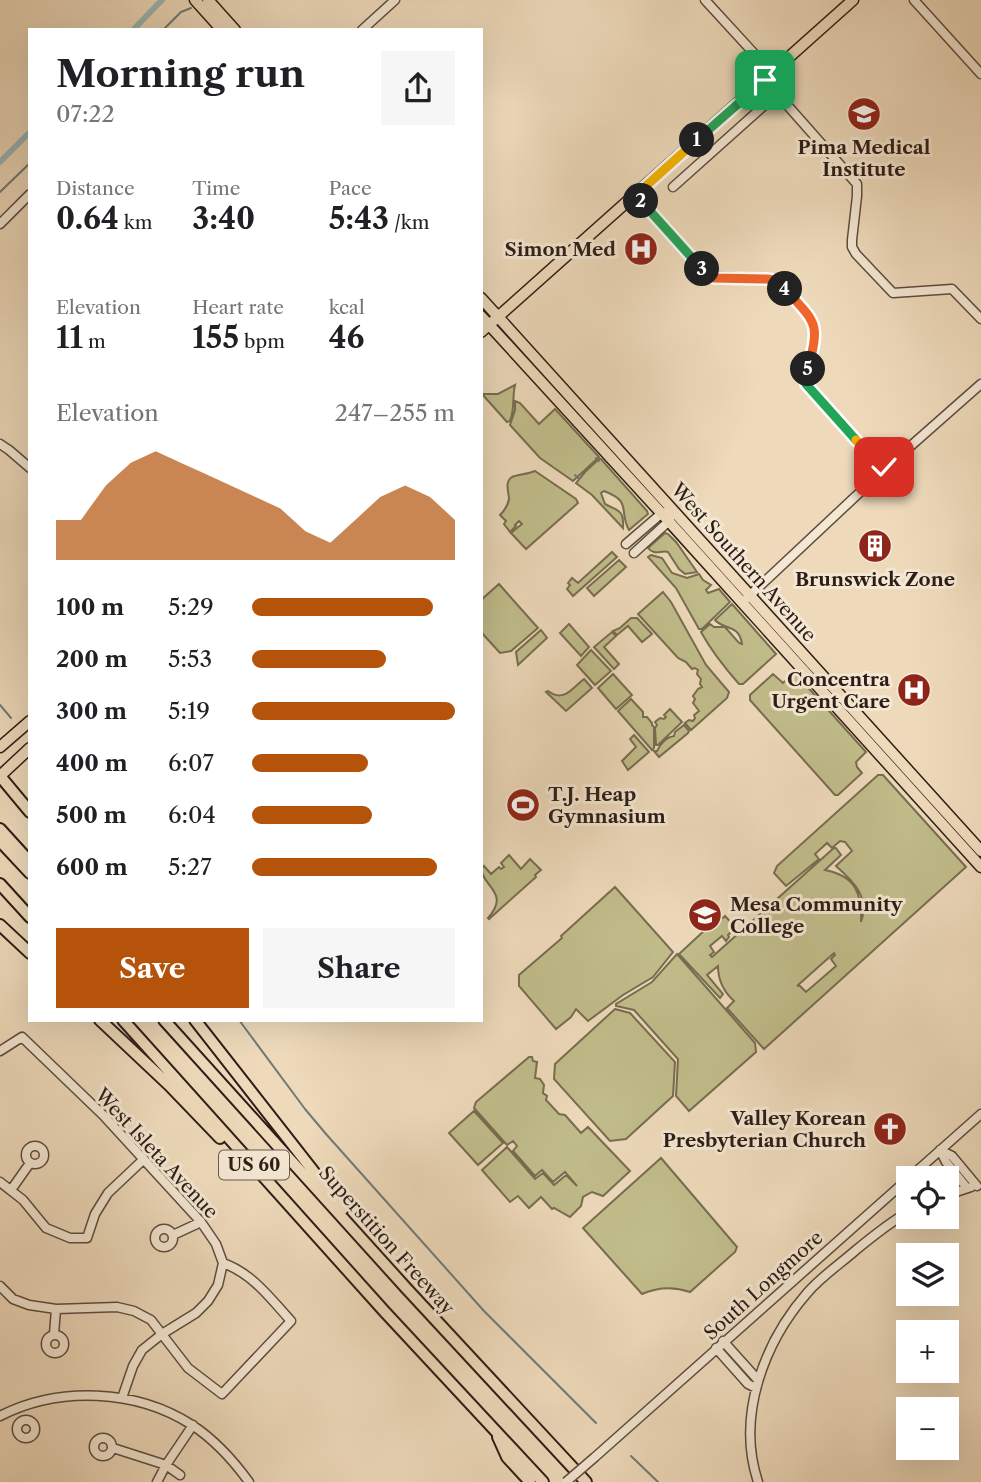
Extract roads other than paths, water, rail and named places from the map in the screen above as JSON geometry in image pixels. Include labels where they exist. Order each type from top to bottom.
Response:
[{"type":"highway","points":[[0,776],[28,810]]},
{"type":"highway","points":[[0,829],[28,860]]},
{"type":"highway","points":[[0,841],[28,871]]},
{"type":"highway","points":[[0,884],[28,915]]},
{"type":"highway","points":[[0,925],[28,951]]},
{"type":"highway","points":[[102,1022],[169,1085],[384,1311]]},
{"type":"highway","name":"US 60","points":[[125,1022],[384,1311],[543,1482]]},
{"type":"highway","name":"Superstition Freeway","points":[[166,1022],[405,1288],[586,1482]]},
{"type":"highway","points":[[197,1022],[405,1288]]},
{"type":"highway","points":[[522,1412],[595,1482]]},
{"type":"highway","points":[[494,1428],[508,1457],[530,1482]]},
{"type":"main road","points":[[195,0],[220,28]]},
{"type":"main road","points":[[208,0],[233,28]]},
{"type":"main road","points":[[485,328],[853,0]]},
{"type":"main road","name":"West Southern Avenue","points":[[483,300],[673,510],[746,599],[981,867]]},
{"type":"main road","name":"West Southern Avenue","points":[[485,328],[572,415],[665,517],[746,599],[981,850]]},
{"type":"main road","points":[[572,415],[589,426],[607,444],[615,446]]},
{"type":"main road","points":[[0,747],[28,723]]},
{"type":"main road","points":[[0,776],[28,750]]},
{"type":"street","points":[[364,28],[395,0]]},
{"type":"street","points":[[705,0],[768,76],[777,94],[857,184],[852,240],[856,254],[893,293],[952,289],[981,319]]},
{"type":"street","points":[[914,0],[981,74]]},
{"type":"street","points":[[673,187],[777,94]]},
{"type":"street","points":[[636,195],[709,276],[774,280],[786,290],[813,320],[815,328],[806,384],[881,467],[888,466],[981,384]]},
{"type":"street","points":[[0,224],[28,196]]},
{"type":"street","points":[[0,444],[28,466]]},
{"type":"street","points":[[746,599],[873,480]]},
{"type":"street","points":[[626,544],[673,510]]},
{"type":"street","points":[[634,553],[665,517]]},
{"type":"street","name":"West Isleta Avenue","points":[[0,1051],[22,1037],[103,1115],[201,1222],[216,1244],[223,1263]]},
{"type":"street","name":"South Longmore","points":[[566,1482],[981,1114]]},
{"type":"street","points":[[940,1150],[952,1156],[979,1185],[959,1191]]},
{"type":"street","points":[[940,1150],[967,1188]]},
{"type":"street","points":[[0,1182],[23,1200],[46,1228],[70,1238],[87,1238],[95,1214],[108,1193],[144,1159]]},
{"type":"street","points":[[11,1190],[30,1163]]},
{"type":"street","points":[[758,1482],[751,1447],[752,1411],[757,1384],[769,1350],[788,1317],[808,1292],[896,1220]]},
{"type":"street","points":[[173,1235],[201,1222]]},
{"type":"street","points":[[0,1286],[13,1299],[29,1305],[55,1309],[117,1307],[134,1311],[151,1320],[162,1334],[188,1368],[222,1394],[291,1321],[251,1277],[223,1263],[218,1285],[208,1301],[196,1313],[162,1334],[142,1350],[133,1366],[122,1398]]},
{"type":"street","points":[[54,1334],[55,1309]]},
{"type":"street","points":[[720,1344],[757,1384]]},
{"type":"street","points":[[0,1416],[52,1398],[91,1395],[122,1398],[154,1407],[193,1425],[224,1451],[249,1482]]},
{"type":"street","points":[[18,1408],[23,1421]]},
{"type":"street","points":[[157,1482],[193,1425]]},
{"type":"street","points":[[113,1448],[166,1465],[180,1475]]},
{"type":"waterway","points":[[135,28],[162,0]]},
{"type":"waterway","points":[[165,28],[181,12],[191,8]]},
{"type":"waterway","points":[[0,162],[28,134]]},
{"type":"waterway","points":[[0,192],[28,165]]},
{"type":"waterway","points":[[596,458],[599,461]]},
{"type":"waterway","points":[[575,475],[579,479]]},
{"type":"waterway","points":[[0,705],[11,718]]},
{"type":"waterway","points":[[240,1022],[326,1134],[484,1311],[596,1423]]},
{"type":"waterway","points":[[631,1456],[658,1482]]},
{"type":"place","name":"Pima Medical Institute","points":[[864,114]]},
{"type":"place","name":"Simon Med","points":[[641,249]]},
{"type":"place","name":"Brunswick Zone","points":[[875,546]]},
{"type":"place","name":"Concentra Urgent Care","points":[[914,690]]},
{"type":"place","name":"T.J. Heap Gymnasium","points":[[523,805]]},
{"type":"place","name":"Mesa Community College","points":[[705,915]]},
{"type":"place","name":"Valley Korean Presbyterian Church","points":[[890,1129]]}]
